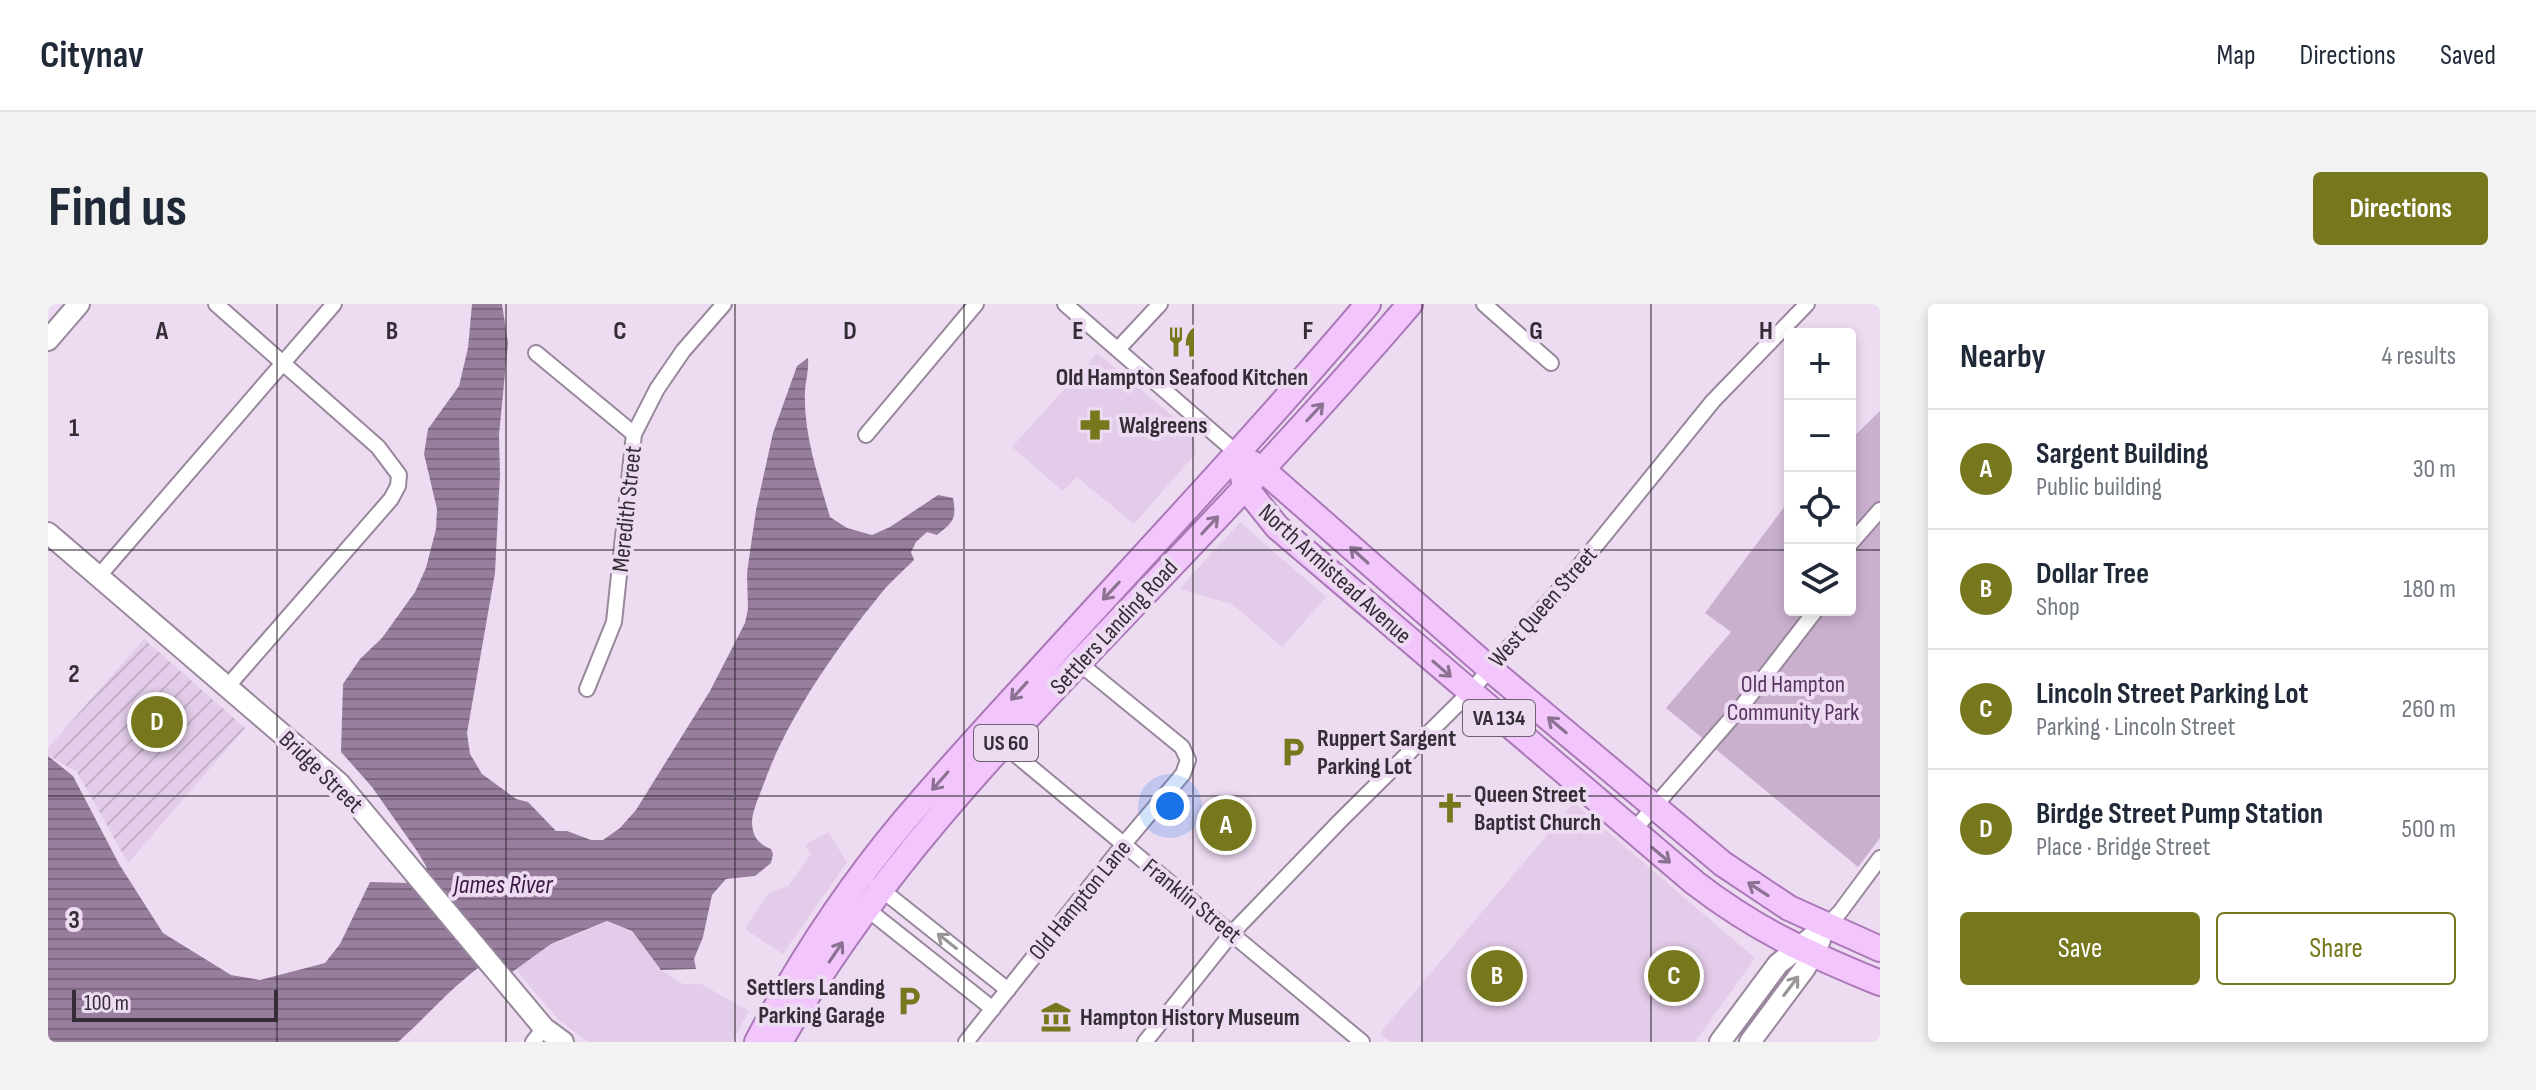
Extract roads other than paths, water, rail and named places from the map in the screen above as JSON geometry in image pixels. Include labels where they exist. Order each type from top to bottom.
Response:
[{"type":"main road","name":"Settlers Landing Road","points":[[757,1042],[784,994],[865,892],[932,826],[995,737],[1368,304]]},
{"type":"main road","name":"Settlers Landing Road","points":[[995,737],[1079,663],[1254,478],[1410,304]]},
{"type":"main road","name":"North Armistead Avenue","points":[[1238,454],[1254,478],[1277,527],[1633,831],[1724,905],[1760,928],[1804,952],[1880,983]]},
{"type":"main road","name":"North Armistead Avenue","points":[[1254,478],[1747,882],[1789,908],[1880,949]]},
{"type":"main road","name":"Settlers Landing Road","points":[[780,1042],[824,970],[865,892]]},
{"type":"street","points":[[48,340],[79,304]]},
{"type":"street","points":[[216,304],[391,460],[400,480],[391,499],[227,687]]},
{"type":"street","points":[[98,577],[334,304]]},
{"type":"street","name":"Meredith Street","points":[[587,689],[614,622],[634,434],[657,389],[683,351],[724,304]]},
{"type":"street","points":[[866,435],[976,304]]},
{"type":"street","points":[[1065,304],[1238,454]]},
{"type":"street","points":[[1118,349],[1160,304]]},
{"type":"street","points":[[1484,304],[1551,363]]},
{"type":"street","name":"West Queen Street","points":[[1145,1042],[1232,933],[1469,693],[1572,575],[1713,401],[1807,304]]},
{"type":"street","points":[[536,353],[634,434]]},
{"type":"street","points":[[1856,537],[1880,510]]},
{"type":"street","name":"Bridge Street","points":[[48,533],[339,783],[509,983],[539,1035],[563,1042]]},
{"type":"street","points":[[1633,831],[1742,706],[1811,616]]},
{"type":"street","name":"Old Hampton Lane","points":[[966,1042],[1183,774],[1188,760],[1182,747],[1079,663]]},
{"type":"street","name":"Franklin Street","points":[[995,737],[1362,1042]]},
{"type":"street","points":[[1750,1042],[1804,952],[1840,912],[1880,858]]},
{"type":"street","points":[[865,892],[1008,990]]},
{"type":"street","points":[[865,892],[993,1009]]},
{"type":"street","points":[[1720,1042],[1778,964],[1804,952]]},
{"type":"water","name":"James River","points":[[472,304],[502,304],[508,343],[499,435],[495,573],[467,733],[470,754],[482,774],[516,799],[528,802],[556,831],[603,840],[620,828],[636,810],[710,691],[745,623],[748,609],[747,573],[756,510],[773,433],[797,366],[808,358],[806,422],[830,517],[847,528],[872,535],[890,527],[938,495],[953,498],[954,516],[950,523],[937,535],[927,532],[916,542],[911,552],[914,560],[883,591],[846,639],[813,686],[785,736],[752,821],[757,839],[771,849],[771,863],[755,876],[726,879],[712,895],[703,937],[694,959],[696,969],[661,970],[632,931],[607,921],[551,944],[494,985],[478,968],[398,1042],[48,1042],[48,756],[73,776],[119,864],[163,933],[231,975],[260,980],[325,963],[340,944],[370,882],[411,883],[427,879],[426,866],[417,851],[372,787],[341,752],[343,684],[415,592],[426,568],[436,529],[437,509],[424,454],[428,429],[459,386],[468,348]]},
{"type":"place","name":"Old Hampton Seafood Kitchen","points":[[1182,342]]},
{"type":"place","name":"Walgreens","points":[[1095,425]]},
{"type":"place","name":"Birdge Street Pump Station","points":[[157,722]]},
{"type":"place","name":"Ruppert Sargent Parking Lot","points":[[1293,752]]},
{"type":"place","name":"Queen Street Baptist Church","points":[[1450,808]]},
{"type":"place","name":"Sargent Building","points":[[1226,825]]},
{"type":"place","name":"Dollar Tree","points":[[1497,976]]},
{"type":"place","name":"Lincoln Street Parking Lot","points":[[1674,976]]},
{"type":"place","name":"Settlers Landing Parking Garage","points":[[909,1001]]},
{"type":"place","name":"Hampton History Museum","points":[[1056,1017]]},
{"type":"park label","name":"Old Hampton Community Park","points":[[1793,698]]}]
